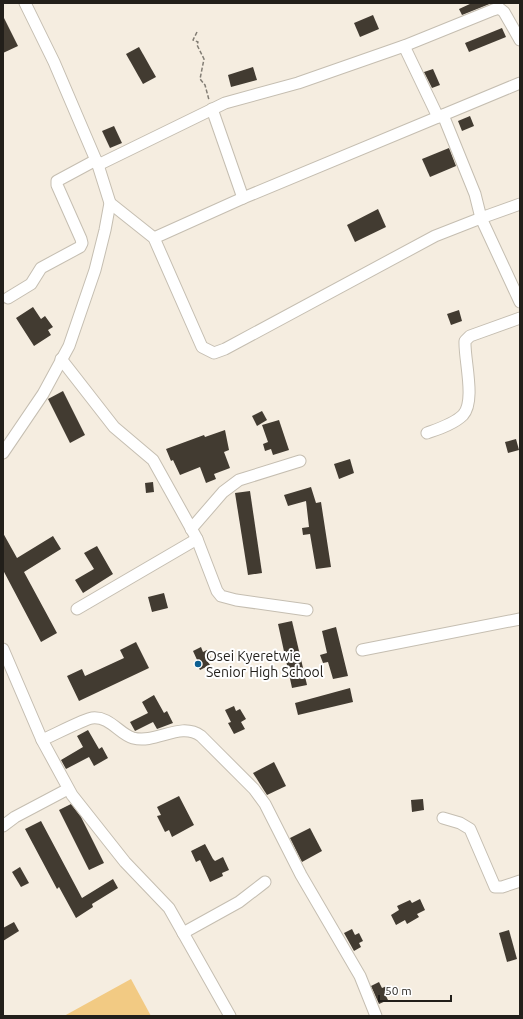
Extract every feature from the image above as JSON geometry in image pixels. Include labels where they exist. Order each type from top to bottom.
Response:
[{"type":"street","points":[[3,453],[43,394],[69,346],[95,270],[110,203],[97,162],[54,62],[25,3]]},
{"type":"street","points":[[8,298],[31,284],[41,268],[80,246],[81,238],[57,185],[57,181],[212,107],[298,84],[404,46],[499,8],[504,12],[520,40]]},
{"type":"street","points":[[404,46],[441,116],[475,194],[481,218],[520,302]]},
{"type":"street","points":[[154,238],[243,198],[520,83]]},
{"type":"street","points":[[212,107],[243,198]]},
{"type":"street","points":[[110,203],[154,238],[202,347],[214,353],[225,349],[435,236],[520,204]]},
{"type":"street","points":[[426,434],[450,424],[463,415],[467,408],[469,396],[465,341],[470,336],[520,318]]},
{"type":"street","points":[[62,359],[114,427],[153,460],[197,539],[217,591],[221,596],[236,600],[307,610]]},
{"type":"street","points":[[191,529],[223,492],[239,480],[300,461]]},
{"type":"street","points":[[77,609],[197,539]]},
{"type":"street","points":[[362,650],[520,619]]},
{"type":"street","points":[[3,649],[42,740],[68,789],[99,832],[125,862],[169,908],[230,1016]]},
{"type":"street","points":[[42,740],[93,718],[108,721],[132,738],[143,739],[183,730],[194,731],[201,736],[254,789],[265,804],[301,875],[360,976],[376,1016]]},
{"type":"street","points":[[3,826],[16,817],[68,789]]},
{"type":"street","points":[[444,818],[460,823],[470,829],[495,887],[502,887],[520,881]]},
{"type":"street","points":[[182,933],[239,902],[265,882]]},
{"type":"path","points":[[197,32],[193,40],[198,42],[197,45],[204,59],[200,79],[205,85],[212,107]]},
{"type":"shaded area","points":[[131,979],[151,1016],[64,1016]]},
{"type":"building","points":[[472,3],[492,3],[462,15],[459,9]]},
{"type":"building","points":[[373,15],[379,29],[360,37],[354,23]]},
{"type":"building","points":[[3,16],[18,46],[3,53]]},
{"type":"building","points":[[502,28],[506,37],[469,52],[465,43]]},
{"type":"building","points":[[139,47],[156,77],[143,84],[126,54]]},
{"type":"building","points":[[253,67],[257,80],[231,87],[228,75]]},
{"type":"building","points":[[433,69],[440,85],[432,88],[424,72]]},
{"type":"building","points":[[470,116],[474,126],[462,131],[458,121]]},
{"type":"building","points":[[114,126],[122,143],[110,148],[102,131]]},
{"type":"building","points":[[449,148],[456,166],[430,177],[422,159]]},
{"type":"building","points":[[378,209],[386,227],[355,242],[347,225]]},
{"type":"building","points":[[33,307],[41,319],[45,316],[53,327],[48,330],[51,335],[34,346],[16,318]]},
{"type":"building","points":[[459,310],[462,321],[451,325],[447,314]]},
{"type":"building","points":[[63,391],[85,435],[70,443],[48,399]]},
{"type":"building","points":[[262,411],[267,420],[257,426],[252,416]]},
{"type":"building","points":[[279,420],[289,450],[273,455],[271,449],[265,451],[263,444],[268,442],[262,425]]},
{"type":"building","points":[[225,430],[229,450],[224,452],[230,468],[214,474],[216,479],[206,483],[200,467],[180,475],[173,460],[171,461],[166,449],[204,435],[205,437]]},
{"type":"building","points":[[516,439],[519,450],[508,453],[505,442]]},
{"type":"building","points":[[350,459],[354,473],[339,479],[334,464]]},
{"type":"building","points":[[153,482],[154,492],[146,493],[145,483]]},
{"type":"building","points":[[311,487],[316,503],[321,502],[331,567],[316,569],[310,534],[303,535],[302,528],[309,527],[306,501],[288,506],[284,495]]},
{"type":"building","points":[[250,491],[262,573],[248,575],[235,493]]},
{"type":"building","points":[[3,533],[17,558],[53,536],[61,549],[24,572],[57,633],[41,642],[3,570]]},
{"type":"building","points":[[97,546],[113,574],[83,593],[75,580],[94,569],[84,553]]},
{"type":"building","points":[[164,593],[168,608],[152,612],[148,597]]},
{"type":"building","points":[[292,621],[307,685],[292,688],[278,624]]},
{"type":"building","points":[[336,627],[348,676],[333,679],[328,662],[323,663],[320,655],[327,653],[322,631]]},
{"type":"building","points":[[136,642],[149,668],[79,701],[67,676],[82,669],[85,676],[124,658],[120,650]]},
{"type":"building","points":[[201,647],[203,652],[207,650],[212,660],[208,662],[210,665],[200,670],[196,663],[198,662],[193,651]]},
{"type":"building","points":[[350,688],[353,702],[298,715],[295,703]]},
{"type":"building","points":[[154,695],[164,713],[167,711],[173,723],[157,729],[153,722],[135,731],[130,722],[148,713],[142,702]]},
{"type":"building","points":[[234,706],[236,711],[240,709],[246,719],[241,722],[245,729],[234,734],[228,723],[231,722],[225,710]]},
{"type":"building","points":[[88,730],[99,749],[102,747],[108,758],[94,766],[89,757],[66,769],[61,760],[83,747],[77,736]]},
{"type":"building","points":[[274,762],[286,786],[267,795],[253,773]]},
{"type":"building","points":[[179,796],[194,825],[172,837],[169,830],[165,832],[157,816],[161,815],[157,807]]},
{"type":"building","points":[[423,799],[424,810],[412,812],[411,800]]},
{"type":"building","points":[[71,804],[81,817],[104,863],[89,870],[59,810]]},
{"type":"building","points":[[41,821],[82,898],[113,879],[118,888],[92,904],[93,907],[76,918],[59,887],[57,889],[25,829]]},
{"type":"building","points":[[310,828],[322,851],[302,862],[290,838]]},
{"type":"building","points":[[205,844],[215,861],[223,857],[229,870],[222,873],[223,876],[210,882],[200,860],[196,862],[191,851]]},
{"type":"building","points":[[20,867],[29,883],[21,887],[12,872]]},
{"type":"building","points":[[420,899],[425,910],[417,914],[419,917],[407,924],[405,920],[396,925],[391,915],[399,910],[397,906],[410,900],[412,903]]},
{"type":"building","points":[[14,922],[19,931],[3,941],[3,928]]},
{"type":"building","points":[[352,929],[355,935],[359,933],[363,941],[359,943],[361,947],[354,951],[344,933]]},
{"type":"building","points":[[509,930],[517,959],[507,962],[499,933]]},
{"type":"building","points":[[379,982],[382,988],[387,986],[391,994],[386,996],[388,1000],[379,1004],[371,986]]},
{"type":"place","name":"Osei Kyeretwie Senior High School","points":[[198,664]]}]
